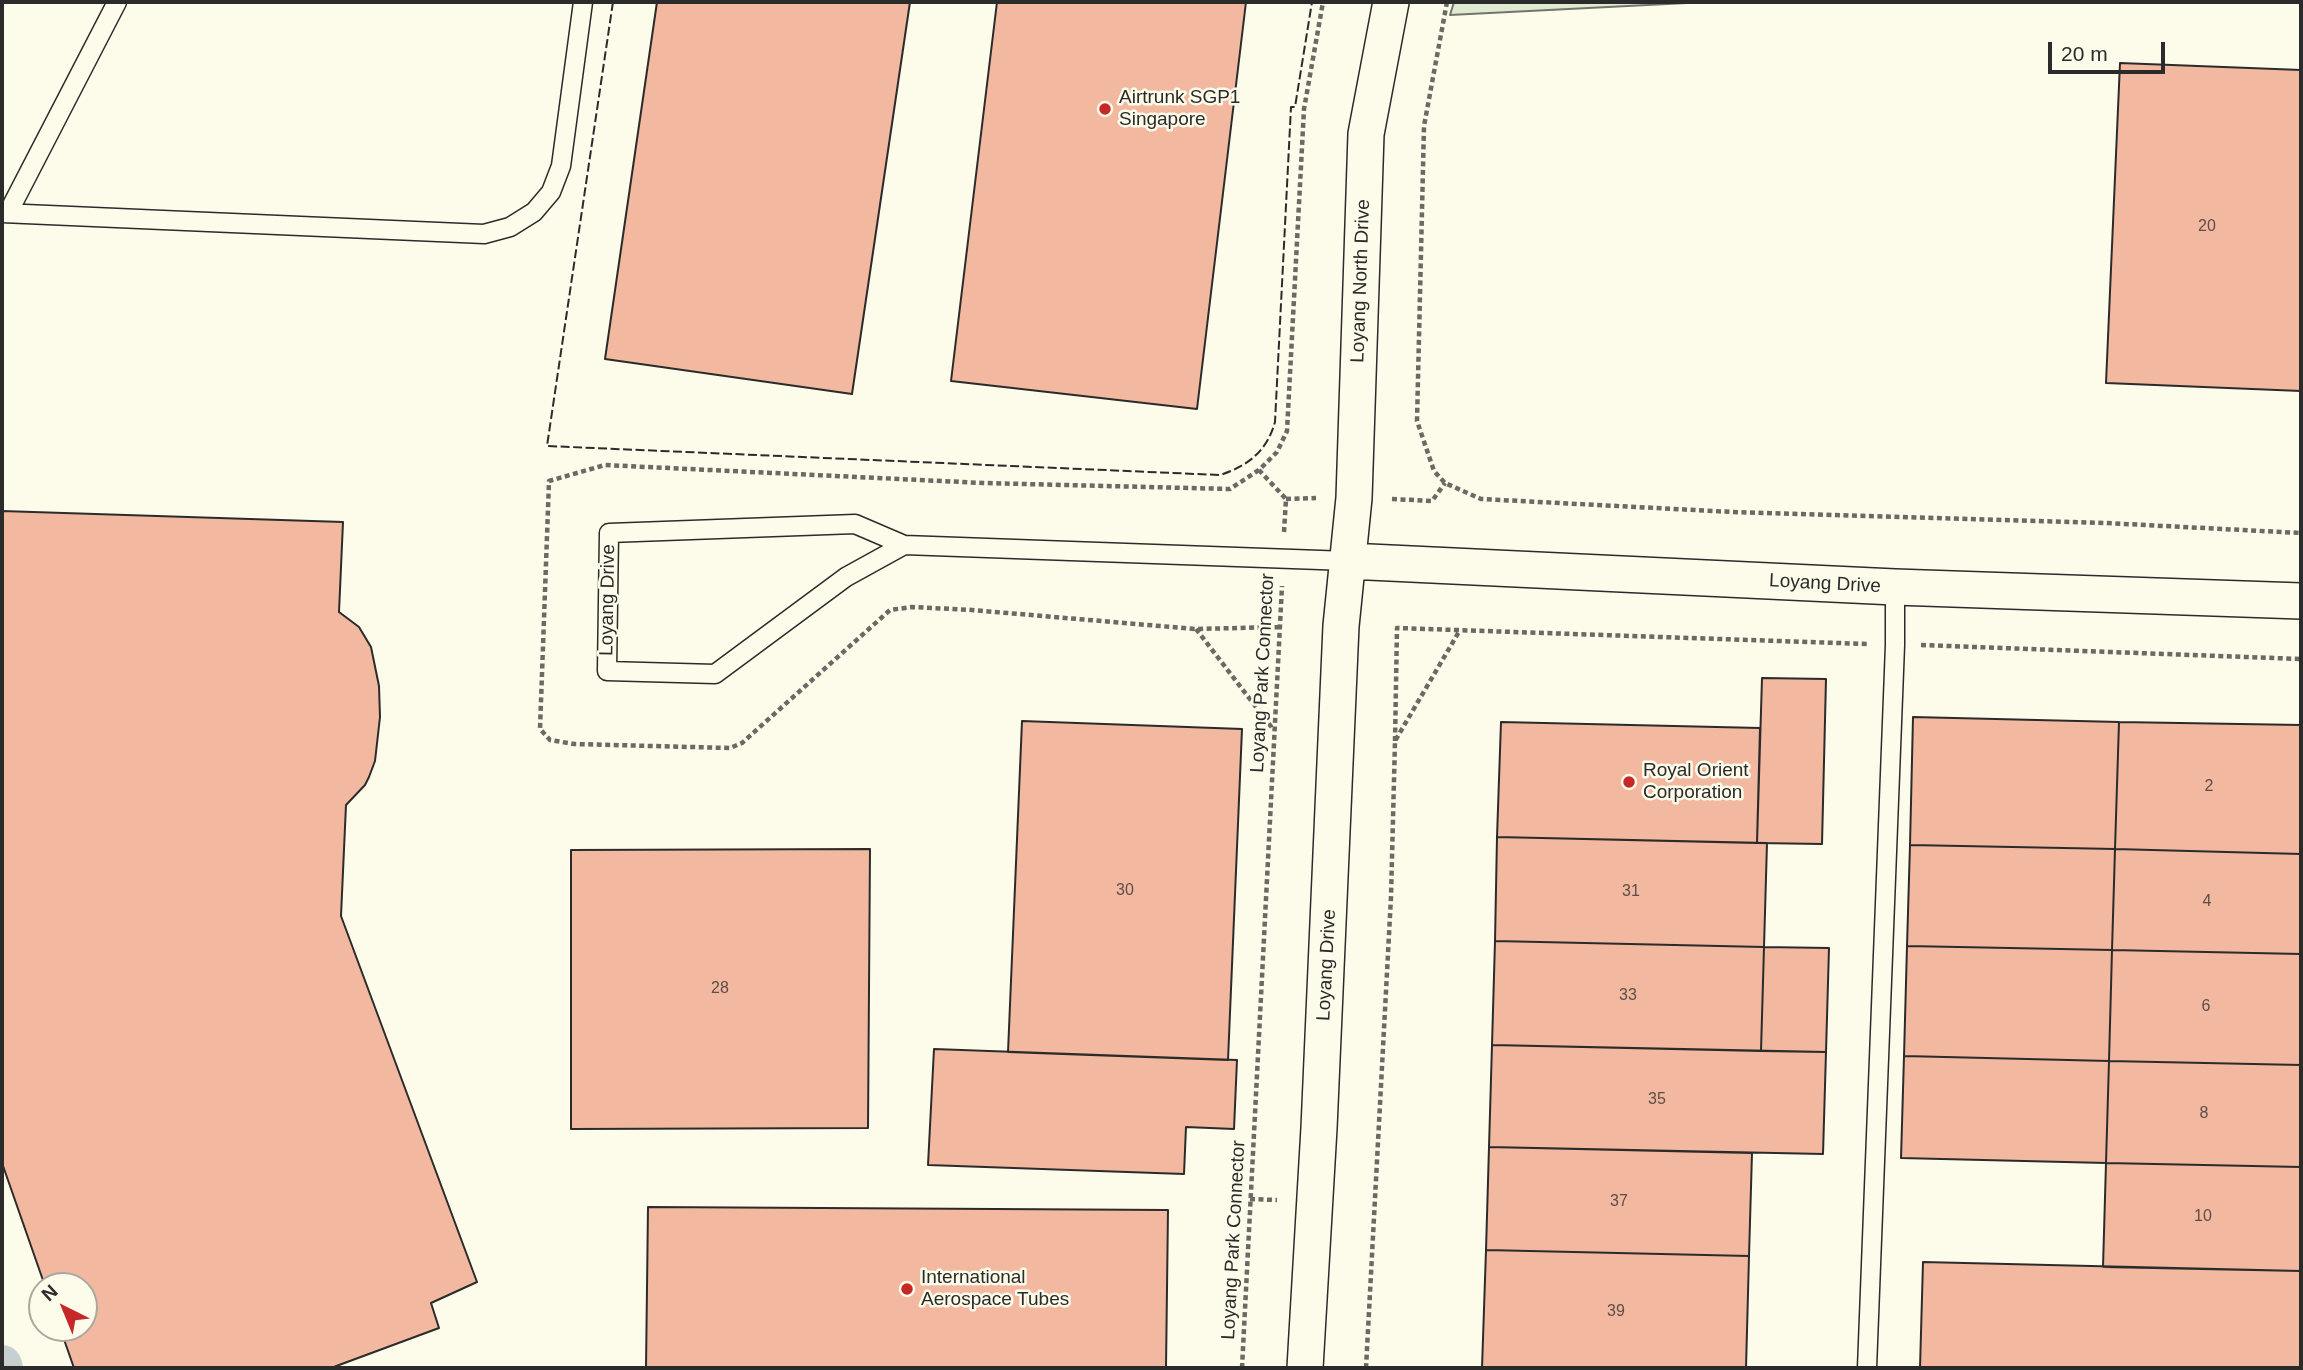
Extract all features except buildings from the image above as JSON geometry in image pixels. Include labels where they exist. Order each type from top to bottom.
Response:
[{"type":"street","name":"Loyang North Drive","points":[[1348,561],[1354,498],[1366,134],[1391,2]]},
{"type":"street","name":"Loyang Drive","points":[[1305,1368],[1320,1128],[1341,626],[1348,561],[1895,587],[2301,601]]},
{"type":"lane","points":[[117,2],[5,213],[484,234],[510,227],[534,212],[551,192],[561,166],[583,2]]},
{"type":"lane","name":"Loyang Drive","points":[[904,545],[846,577],[715,674],[607,671],[609,533],[855,524],[904,545],[1348,561]]},
{"type":"lane","points":[[1867,1368],[1895,587]]},
{"type":"path","points":[[547,531],[549,481],[605,465],[983,483],[1230,489],[1259,470],[1277,452],[1287,431],[1304,108],[1323,2]]},
{"type":"path","points":[[1447,2],[1424,126],[1417,421],[1434,471],[1445,483],[1480,499],[1733,512],[2092,522],[2301,533]]},
{"type":"path","name":"Loyang Park Connector","points":[[1242,1368],[1286,499],[1259,470]]},
{"type":"path","points":[[972,610],[1195,629],[1280,627]]},
{"type":"path","points":[[1366,1368],[1391,897],[1397,628],[1895,645],[1999,646],[2301,659]]},
{"type":"path","points":[[1195,629],[1273,729]]},
{"type":"path","points":[[1395,741],[1460,630]]},
{"type":"green space","points":[[1454,2],[1707,2],[1450,15]]},
{"type":"fence","points":[[613,2],[547,446],[1220,475],[1255,456],[1267,441],[1275,422],[1291,107],[1295,107],[1312,2]]},
{"type":"place","name":"Airtrunk SGP1 Singapore","points":[[1105,109]]},
{"type":"place","name":"Royal Orient Corporation","points":[[1629,782]]},
{"type":"place","name":"International Aerospace Tubes","points":[[907,1289]]}]
